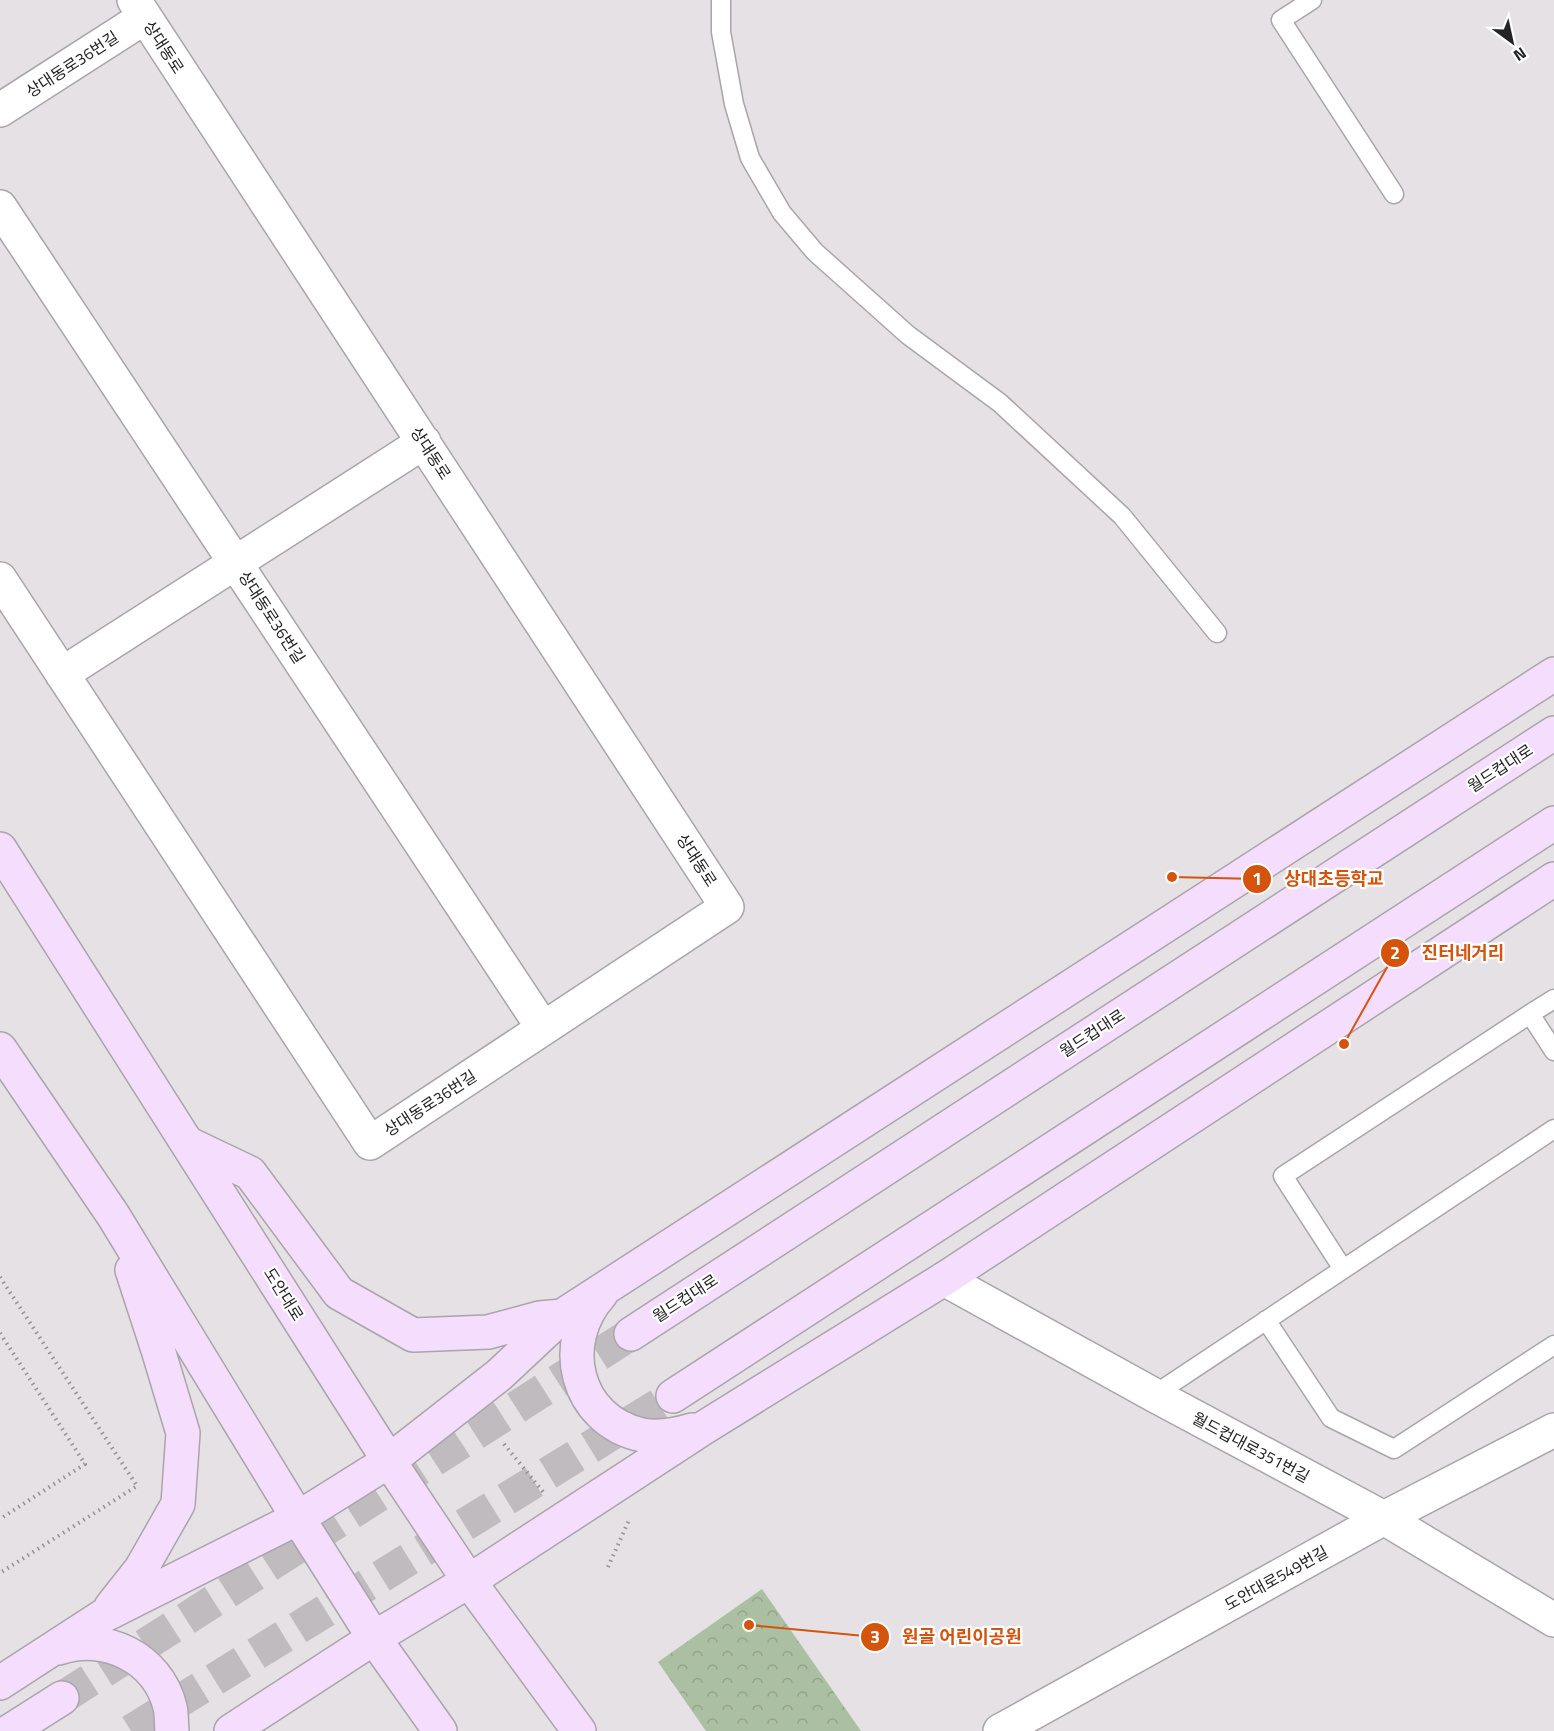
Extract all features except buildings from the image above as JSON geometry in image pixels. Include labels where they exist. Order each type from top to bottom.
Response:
[{"type":"street","name":"상대동로36번길","points":[[0,110],[139,9]]},
{"type":"street","name":"상대동로","points":[[139,9],[727,907]]},
{"type":"street","name":"상대동로36번길","points":[[0,207],[543,1028]]},
{"type":"street","points":[[62,674],[424,441]]},
{"type":"street","name":"상대동로36번길","points":[[0,579],[370,1143],[727,907]]},
{"type":"street","points":[[0,1683],[103,1616],[297,1518],[389,1461],[499,1375],[562,1316],[1554,674]]},
{"type":"street","name":"월드컵대로","points":[[631,1334],[1554,733]]},
{"type":"street","points":[[673,1396],[1554,824]]},
{"type":"street","name":"도안대로","points":[[0,849],[389,1461],[469,1581],[579,1731]]},
{"type":"street","points":[[231,1731],[375,1638],[469,1581],[705,1426],[944,1279],[1554,879]]},
{"type":"street","points":[[0,1050],[113,1215],[297,1518],[375,1638],[440,1731]]},
{"type":"street","points":[[189,1144],[250,1173],[339,1293],[413,1335],[488,1332],[540,1318],[562,1316]]},
{"type":"street","points":[[103,1616],[141,1569],[178,1504],[183,1433],[113,1215]]},
{"type":"street","name":"월드컵대로351번길","points":[[944,1279],[1384,1518],[1554,1620]]},
{"type":"street","points":[[611,1284],[585,1317],[577,1342],[577,1365],[588,1398],[611,1421],[627,1430],[644,1435],[679,1434],[705,1426]]},
{"type":"street","name":"도안대로549번길","points":[[1000,1731],[1384,1518],[1554,1430]]},
{"type":"street","points":[[36,1660],[61,1647],[90,1642],[118,1647],[143,1662],[161,1684],[170,1708],[172,1731]]},
{"type":"street","points":[[10,1731],[62,1698]]},
{"type":"lane","points":[[721,0],[721,32],[734,104],[750,158],[782,213],[815,252],[840,275],[908,335],[1000,402],[1122,516],[1217,633]]},
{"type":"lane","points":[[1312,0],[1281,20],[1394,194]]},
{"type":"lane","points":[[1343,1269],[1282,1176],[1554,999]]},
{"type":"lane","points":[[1530,1014],[1554,1051]]},
{"type":"lane","points":[[1154,1395],[1554,1128]]},
{"type":"lane","points":[[1266,1320],[1331,1418],[1394,1449],[1554,1345]]},
{"type":"path","points":[[0,1277],[137,1486],[0,1574]]},
{"type":"path","points":[[0,1333],[85,1464],[0,1519]]},
{"type":"path","points":[[504,1444],[549,1498]]},
{"type":"green space","points":[[762,1589],[861,1731],[706,1731],[658,1662]]},
{"type":"tunnel","points":[[62,1698],[631,1334]]},
{"type":"tunnel","points":[[131,1731],[673,1396]]},
{"type":"place","name":"상대초등학교","points":[[1172,877]]},
{"type":"place","name":"진터네거리","points":[[1344,1044]]},
{"type":"place","name":"원골 어린이공원","points":[[749,1625]]}]
